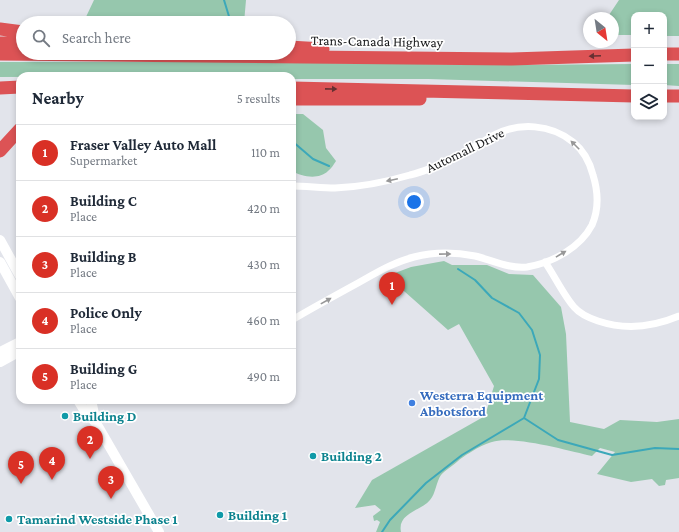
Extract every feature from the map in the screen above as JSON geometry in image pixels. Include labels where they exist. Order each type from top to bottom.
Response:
[{"type":"highway","points":[[0,30],[16,31]]},
{"type":"highway","points":[[0,43],[16,43]]},
{"type":"highway","points":[[296,47],[400,54],[512,58]]},
{"type":"highway","name":"Trans-Canada Highway","points":[[0,54],[16,54]]},
{"type":"highway","points":[[667,54],[679,54]]},
{"type":"highway","name":"Trans-Canada Highway","points":[[296,56],[512,58],[631,55]]},
{"type":"highway","points":[[0,88],[16,87]]},
{"type":"highway","points":[[296,88],[628,96]]},
{"type":"highway","points":[[296,100],[535,99],[628,96]]},
{"type":"highway","points":[[667,96],[679,96]]},
{"type":"highway","points":[[0,151],[16,133]]},
{"type":"main road","points":[[0,240],[16,269]]},
{"type":"main road","points":[[0,262],[16,291]]},
{"type":"main road","points":[[0,362],[12,352]]},
{"type":"main road","points":[[80,404],[96,423],[159,532]]},
{"type":"main road","points":[[92,404],[96,423]]},
{"type":"street","name":"Automall Drive","points":[[296,186],[335,188],[355,187],[394,180],[429,169],[460,155],[494,135],[509,129],[539,127],[564,135],[574,143],[584,155],[591,169],[596,185],[597,200],[592,225],[584,236],[563,254],[545,262],[525,267],[510,266],[474,256],[451,253],[415,256],[396,262],[296,318]]},
{"type":"street","points":[[545,262],[573,307],[581,314],[592,319],[624,327],[658,323],[679,316]]},
{"type":"green space","points":[[94,0],[246,0],[245,16],[86,16]]},
{"type":"green space","points":[[619,0],[679,0],[679,36],[667,36],[667,12],[631,12],[631,35],[619,35],[619,12],[611,12]]},
{"type":"green space","points":[[0,62],[242,62],[515,65],[631,64],[631,85],[428,79],[296,79],[296,72],[16,72],[16,77],[0,77]]},
{"type":"green space","points":[[667,64],[679,64],[679,86],[667,85]]},
{"type":"green space","points":[[296,114],[303,114],[323,130],[326,148],[336,161],[330,169],[320,176],[310,177],[296,173]]},
{"type":"green space","points":[[444,261],[452,265],[487,265],[509,274],[533,275],[561,307],[566,334],[570,422],[604,429],[620,420],[657,422],[679,419],[679,478],[666,480],[665,485],[659,486],[652,479],[631,482],[597,474],[615,452],[600,448],[592,456],[527,442],[501,440],[484,445],[469,453],[443,473],[439,478],[434,494],[430,500],[406,516],[401,526],[401,532],[376,532],[380,522],[377,520],[374,521],[373,516],[381,510],[375,505],[355,508],[372,480],[485,416],[494,386],[459,324],[448,330],[387,276],[411,267]]},
{"type":"waterway","points":[[224,0],[229,16]]},
{"type":"waterway","points":[[296,144],[313,159],[329,166]]},
{"type":"waterway","points":[[382,532],[390,520],[426,483],[462,455],[524,418],[539,379],[540,355],[532,330],[519,313],[492,298],[475,280],[458,269]]},
{"type":"waterway","points":[[524,418],[558,440],[612,455],[655,448],[679,449]]},
{"type":"place","name":"Fraser Valley Auto Mall","points":[[392,305]]},
{"type":"place","name":"Westerra Equipment Abbotsford","points":[[412,403]]},
{"type":"place","name":"Building D","points":[[65,416]]},
{"type":"place","name":"Building 2","points":[[313,456]]},
{"type":"place","name":"Building C","points":[[90,459]]},
{"type":"place","name":"Police Only","points":[[52,480]]},
{"type":"place","name":"Building G","points":[[21,484]]},
{"type":"place","name":"Building B","points":[[111,499]]},
{"type":"place","name":"Building 1","points":[[220,515]]},
{"type":"place","name":"Tamarind Westside Phase 1","points":[[9,519]]}]
